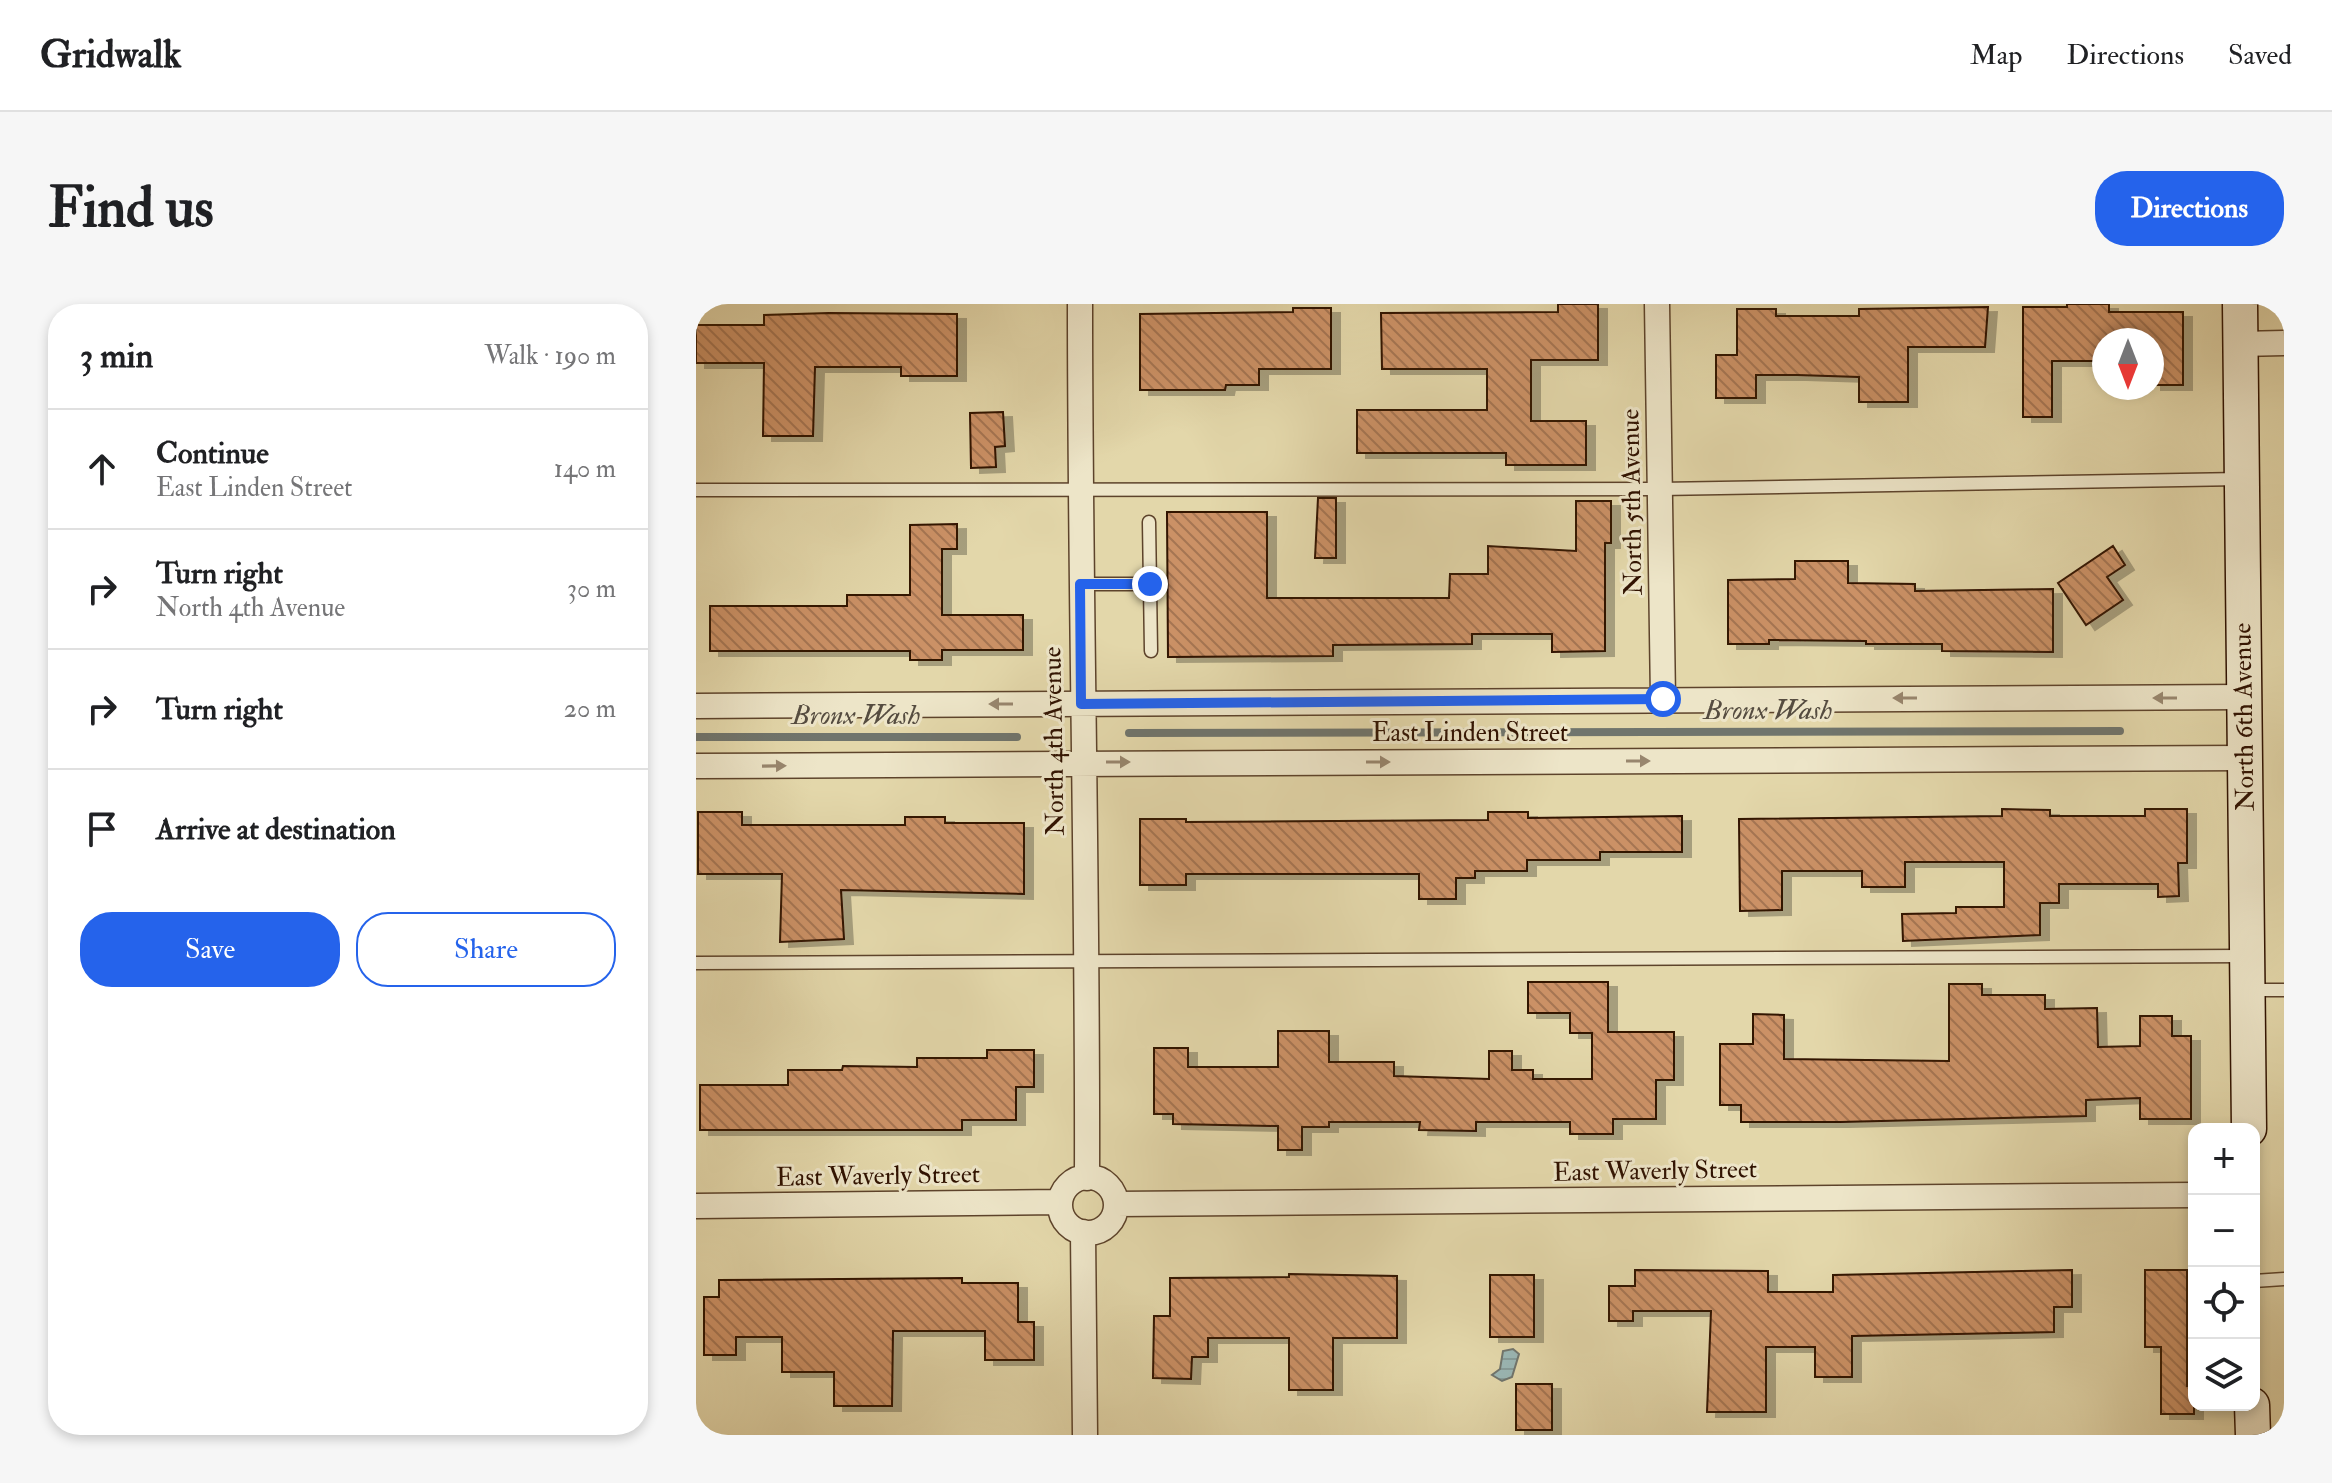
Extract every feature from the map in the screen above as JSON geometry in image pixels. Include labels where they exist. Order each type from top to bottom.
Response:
[{"type":"street","name":"North 4th Avenue","points":[[1080,304],[1081,704],[1088,961],[1087,1178]]},
{"type":"street","name":"North 5th Avenue","points":[[1657,304],[1663,699]]},
{"type":"street","name":"North 6th Avenue","points":[[2240,304],[2249,1123]]},
{"type":"street","points":[[2240,344],[2284,343]]},
{"type":"street","name":"East Linden Street","points":[[696,706],[2243,697]]},
{"type":"street","name":"East Linden Street","points":[[696,766],[2244,758]]},
{"type":"street","points":[[1087,1178],[1109,1187],[1116,1204],[1115,1213],[1104,1228],[1083,1232],[1064,1220],[1060,1202],[1068,1186],[1087,1178]]},
{"type":"street","name":"East Waverly Street","points":[[1116,1204],[2188,1195]]},
{"type":"street","name":"East Waverly Street","points":[[696,1206],[1060,1202]]},
{"type":"street","points":[[1083,1232],[1085,1435]]},
{"type":"street","points":[[2252,1411],[2253,1435]]},
{"type":"lane","points":[[696,490],[1660,489],[2241,479]]},
{"type":"lane","points":[[1149,522],[1151,651]]},
{"type":"lane","points":[[1080,584],[1150,584]]},
{"type":"lane","points":[[696,963],[2247,956]]},
{"type":"lane","points":[[2247,990],[2284,990]]},
{"type":"lane","points":[[2260,1281],[2284,1279]]},
{"type":"water","points":[[1513,1349],[1519,1354],[1512,1377],[1502,1381],[1492,1375],[1500,1369],[1503,1351]]},
{"type":"building","points":[[1558,304],[1598,304],[1598,360],[1531,360],[1531,421],[1586,421],[1586,465],[1506,465],[1506,453],[1357,453],[1357,410],[1487,410],[1487,369],[1382,369],[1381,313],[1558,312]]},
{"type":"building","points":[[2067,304],[2109,304],[2109,312],[2183,312],[2183,385],[2164,385],[2164,328],[2092,328],[2092,361],[2052,361],[2052,417],[2023,417],[2023,307],[2067,307]]},
{"type":"building","points":[[1988,307],[1985,347],[1908,347],[1908,402],[1859,402],[1859,377],[1797,375],[1756,375],[1756,398],[1716,398],[1716,355],[1737,355],[1737,309],[1776,309],[1776,316],[1859,316],[1859,309]]},
{"type":"building","points":[[1293,308],[1331,308],[1331,369],[1259,369],[1259,385],[1226,385],[1225,390],[1140,390],[1140,314],[1293,312]]},
{"type":"building","points":[[957,314],[957,376],[901,376],[901,367],[815,367],[813,436],[763,436],[764,363],[696,363],[696,325],[764,325],[764,315]]},
{"type":"building","points":[[1003,412],[1005,446],[995,447],[996,467],[971,468],[970,413]]},
{"type":"building","points":[[1318,498],[1336,498],[1336,558],[1315,558]]},
{"type":"building","points":[[1576,501],[1611,501],[1611,543],[1605,543],[1605,651],[1552,652],[1552,634],[1472,634],[1472,644],[1333,645],[1333,656],[1168,657],[1167,512],[1267,512],[1267,598],[1449,598],[1450,574],[1488,574],[1488,546],[1576,551]]},
{"type":"building","points":[[957,524],[957,549],[942,549],[942,615],[1023,615],[1023,650],[942,650],[942,660],[910,660],[910,651],[710,651],[710,606],[847,606],[847,595],[910,595],[910,525]]},
{"type":"building","points":[[2113,546],[2125,565],[2107,577],[2123,600],[2086,625],[2058,583]]},
{"type":"building","points":[[1795,561],[1848,561],[1848,583],[1915,584],[1915,591],[2053,589],[2053,652],[1942,651],[1942,644],[1866,644],[1866,641],[1769,640],[1769,644],[1728,644],[1728,580],[1795,579]]},
{"type":"building","points":[[2002,809],[2050,810],[2050,816],[2145,816],[2145,809],[2187,809],[2187,863],[2178,863],[2179,896],[2158,897],[2158,884],[2059,884],[2059,903],[2040,903],[2040,935],[1903,941],[1902,914],[1956,913],[1956,907],[2004,907],[2004,862],[1905,862],[1905,887],[1862,887],[1862,871],[1782,871],[1782,910],[1740,911],[1739,819],[2002,816]]},
{"type":"building","points":[[698,812],[742,812],[742,825],[905,825],[905,817],[945,817],[945,823],[1024,823],[1024,894],[841,890],[844,939],[780,942],[782,874],[698,874]]},
{"type":"building","points":[[1488,812],[1528,812],[1528,818],[1682,816],[1682,852],[1600,852],[1600,860],[1527,860],[1527,871],[1475,871],[1475,878],[1456,878],[1456,899],[1419,899],[1419,874],[1186,874],[1186,885],[1140,885],[1140,819],[1186,819],[1186,822],[1488,820]]},
{"type":"building","points":[[1528,982],[1608,982],[1608,1032],[1674,1032],[1674,1080],[1656,1080],[1656,1119],[1613,1119],[1613,1134],[1570,1134],[1570,1122],[1476,1122],[1476,1131],[1419,1130],[1420,1122],[1329,1122],[1329,1127],[1302,1127],[1302,1150],[1278,1150],[1278,1126],[1173,1124],[1173,1114],[1154,1114],[1154,1048],[1188,1048],[1188,1067],[1278,1067],[1278,1031],[1329,1031],[1329,1062],[1394,1062],[1394,1076],[1489,1079],[1489,1051],[1512,1051],[1512,1070],[1533,1070],[1533,1079],[1592,1079],[1592,1033],[1570,1033],[1570,1013],[1528,1013]]},
{"type":"building","points":[[1949,984],[1982,984],[1982,995],[2045,995],[2045,1009],[2097,1008],[2098,1047],[2140,1046],[2140,1016],[2172,1016],[2172,1036],[2191,1036],[2191,1119],[2140,1119],[2140,1098],[2086,1100],[2086,1116],[1840,1122],[1741,1122],[1741,1105],[1720,1105],[1720,1044],[1753,1044],[1753,1014],[1784,1015],[1784,1059],[1949,1061]]},
{"type":"building","points":[[987,1050],[1034,1050],[1034,1087],[1016,1087],[1016,1120],[962,1120],[962,1130],[700,1130],[700,1085],[788,1085],[788,1070],[842,1070],[843,1066],[917,1067],[917,1058],[987,1058]]},
{"type":"building","points":[[1635,1270],[1768,1271],[1768,1292],[1833,1292],[1833,1275],[2072,1270],[2072,1307],[2054,1307],[2054,1332],[1852,1336],[1852,1377],[1815,1377],[1815,1347],[1766,1347],[1766,1412],[1707,1412],[1711,1311],[1633,1311],[1633,1321],[1609,1321],[1609,1286],[1635,1286]]},
{"type":"building","points":[[2145,1270],[2187,1270],[2188,1411],[2194,1411],[2194,1414],[2161,1414],[2161,1347],[2145,1347]]},
{"type":"building","points":[[1289,1274],[1397,1276],[1397,1338],[1333,1338],[1333,1390],[1289,1390],[1289,1338],[1208,1338],[1208,1357],[1192,1357],[1191,1379],[1153,1378],[1154,1316],[1170,1316],[1170,1278],[1289,1277]]},
{"type":"building","points":[[1490,1275],[1534,1275],[1534,1337],[1490,1337]]},
{"type":"building","points":[[962,1278],[962,1283],[1018,1283],[1018,1322],[1034,1322],[1034,1360],[985,1360],[985,1331],[893,1331],[892,1406],[834,1406],[834,1372],[782,1372],[782,1337],[736,1337],[736,1355],[704,1355],[704,1297],[719,1297],[719,1280]]},
{"type":"building","points":[[1516,1384],[1552,1384],[1552,1430],[1516,1430]]},
{"type":"waterway","name":"Bronx Wash","points":[[1129,733],[2120,731]]},
{"type":"waterway","name":"Bronx Wash","points":[[696,737],[1017,737]]},
{"type":"route","points":[[1150,584],[1080,584],[1081,704],[1663,699]]}]
